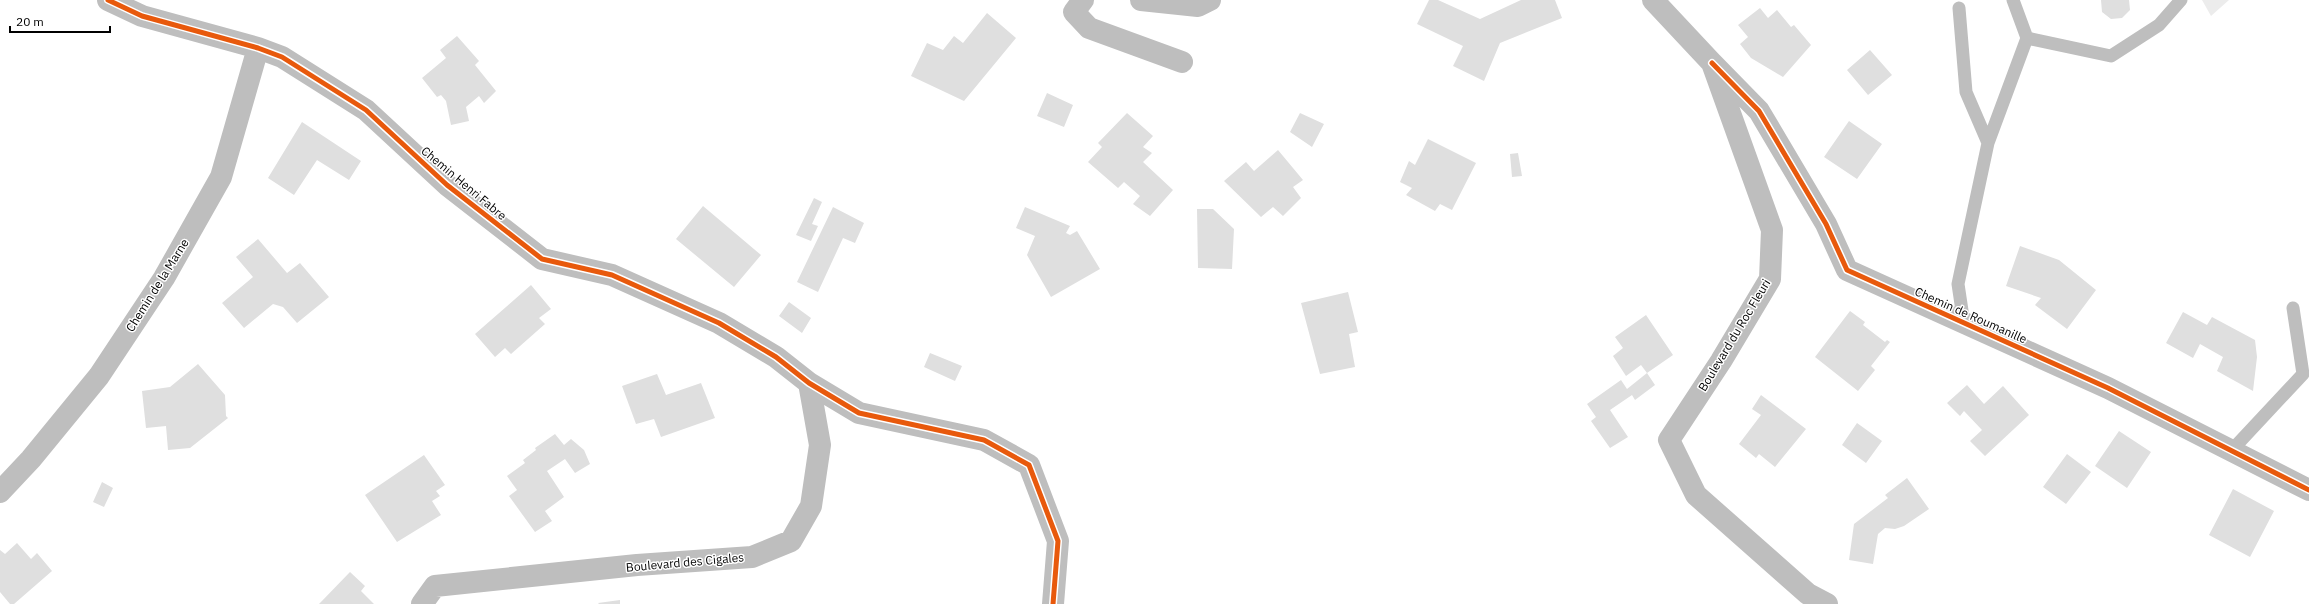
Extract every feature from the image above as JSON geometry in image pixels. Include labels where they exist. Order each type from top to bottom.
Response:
[{"type":"street","name":"Chemin Henri Fabre","points":[[108,0],[142,16],[258,48],[282,57],[366,110],[447,185],[542,259],[612,275],[719,323],[776,357],[809,383],[860,412],[984,440],[1029,465],[1058,541],[1053,604]]},
{"type":"street","points":[[1083,0],[1074,12],[1089,28],[1182,62]]},
{"type":"street","points":[[1141,0],[1198,6],[1210,0]]},
{"type":"street","name":"Boulevard du Roc Fleuri","points":[[1653,0],[1712,64],[1772,230],[1770,278],[1721,360],[1669,440],[1696,494],[1808,594],[1827,604]]},
{"type":"street","name":"Chemin de la Marne","points":[[0,492],[31,459],[99,376],[168,271],[221,177],[258,48]]},
{"type":"street","name":"Chemin de Roumanille","points":[[1712,64],[1759,111],[1826,224],[1847,270],[2108,388],[2309,490]]},
{"type":"street","name":"Boulevard des Cigales","points":[[422,604],[435,586],[638,565],[752,556],[791,541],[811,506],[820,445],[809,383]]},
{"type":"lane","points":[[2013,0],[2027,38],[2111,56],[2159,25],[2181,0]]},
{"type":"lane","points":[[1959,8],[1966,92],[1988,143]]},
{"type":"lane","name":"Chemin de Roumanille","points":[[1964,324],[1958,284],[1988,143],[2027,38]]},
{"type":"lane","points":[[2232,450],[2303,374],[2293,308]]},
{"type":"shaded area","points":[[2202,0],[2229,0],[2211,16]]},
{"type":"building","points":[[1429,0],[1438,0],[1480,19],[1521,0],[1555,0],[1562,18],[1500,43],[1484,81],[1453,66],[1463,46],[1417,24]]},
{"type":"building","points":[[2101,0],[2129,0],[2130,10],[2122,18],[2111,19],[2102,12]]},
{"type":"building","points":[[1760,8],[1768,18],[1777,10],[1791,27],[1794,25],[1811,45],[1783,77],[1751,58],[1740,44],[1748,37],[1738,25]]},
{"type":"building","points":[[987,13],[1016,38],[964,101],[911,76],[927,43],[943,50],[954,36],[963,43]]},
{"type":"building","points":[[457,36],[479,61],[475,65],[496,91],[484,103],[479,96],[466,107],[469,121],[451,125],[446,101],[441,95],[437,97],[422,78],[446,58],[440,50]]},
{"type":"building","points":[[1870,50],[1892,75],[1868,95],[1847,70]]},
{"type":"building","points":[[1047,93],[1073,105],[1064,127],[1037,116]]},
{"type":"building","points":[[1127,113],[1153,136],[1143,147],[1152,153],[1143,162],[1173,190],[1150,216],[1133,204],[1140,196],[1124,182],[1118,188],[1088,162],[1102,147],[1098,143]]},
{"type":"building","points":[[1300,113],[1324,124],[1312,147],[1290,132]]},
{"type":"building","points":[[1849,121],[1882,144],[1857,179],[1824,157]]},
{"type":"building","points":[[302,122],[361,161],[349,180],[317,160],[294,195],[268,178]]},
{"type":"building","points":[[1428,139],[1476,163],[1452,210],[1440,204],[1435,211],[1406,195],[1412,188],[1400,182],[1409,161],[1415,165]]},
{"type":"building","points":[[1278,150],[1303,180],[1293,187],[1301,198],[1283,216],[1273,207],[1261,217],[1224,181],[1246,162],[1254,171]]},
{"type":"building","points":[[1518,153],[1522,176],[1512,177],[1510,154]]},
{"type":"building","points":[[814,198],[822,202],[812,224],[818,226],[811,241],[796,235]]},
{"type":"building","points":[[703,206],[761,255],[734,287],[676,239]]},
{"type":"building","points":[[833,207],[864,223],[855,243],[843,238],[818,292],[797,282]]},
{"type":"building","points":[[1025,207],[1070,226],[1066,233],[1070,235],[1077,231],[1100,269],[1051,297],[1027,255],[1035,236],[1016,228]]},
{"type":"building","points":[[1197,209],[1213,209],[1234,229],[1232,269],[1198,268]]},
{"type":"building","points":[[258,239],[287,273],[300,263],[329,297],[297,323],[283,307],[273,304],[244,328],[222,303],[253,277],[236,257]]},
{"type":"building","points":[[2020,246],[2059,260],[2096,290],[2067,329],[2035,305],[2041,298],[2006,286]]},
{"type":"building","points":[[531,285],[551,309],[539,318],[545,324],[511,354],[505,348],[495,357],[475,334]]},
{"type":"building","points":[[1348,292],[1358,332],[1349,334],[1355,367],[1320,374],[1301,303]]},
{"type":"building","points":[[789,302],[811,318],[802,333],[779,316]]},
{"type":"building","points":[[1850,311],[1865,322],[1863,325],[1885,342],[1887,340],[1890,342],[1871,366],[1875,370],[1858,391],[1815,357]]},
{"type":"building","points":[[2183,312],[2207,325],[2212,317],[2255,340],[2257,357],[2253,391],[2217,371],[2223,357],[2200,344],[2193,358],[2166,343]]},
{"type":"building","points":[[1646,315],[1673,355],[1647,373],[1641,365],[1626,376],[1613,356],[1623,348],[1615,337]]},
{"type":"building","points":[[930,353],[962,366],[955,381],[924,367]]},
{"type":"building","points":[[198,364],[225,395],[226,416],[228,418],[190,448],[168,450],[166,426],[146,428],[142,391],[170,387]]},
{"type":"building","points":[[1647,373],[1655,385],[1635,400],[1632,395],[1610,410],[1628,437],[1610,448],[1591,421],[1596,417],[1587,404],[1621,380],[1627,389]]},
{"type":"building","points":[[657,374],[666,395],[701,383],[715,418],[661,437],[654,419],[636,424],[622,386]]},
{"type":"building","points":[[1967,385],[1984,404],[2003,386],[2029,415],[1985,456],[1970,441],[1982,430],[1964,411],[1960,416],[1947,403]]},
{"type":"building","points":[[1761,395],[1806,429],[1775,467],[1759,454],[1756,458],[1739,444],[1761,415],[1752,409]]},
{"type":"building","points":[[1857,423],[1882,441],[1866,463],[1842,445]]},
{"type":"building","points":[[2119,431],[2151,452],[2127,488],[2095,466]]},
{"type":"building","points":[[555,434],[564,445],[571,439],[584,450],[590,464],[575,473],[565,459],[547,471],[564,497],[545,511],[552,521],[535,532],[509,496],[517,490],[507,476],[525,463],[523,460],[536,450],[535,448]]},
{"type":"building","points":[[2067,454],[2091,472],[2066,504],[2043,487]]},
{"type":"building","points":[[424,455],[445,485],[436,491],[440,496],[432,501],[441,515],[397,542],[365,495]]},
{"type":"building","points":[[1907,478],[1929,509],[1904,526],[1895,529],[1885,528],[1878,534],[1873,564],[1849,560],[1854,524],[1888,498],[1885,495]]},
{"type":"building","points":[[102,482],[113,488],[104,507],[93,502]]},
{"type":"building","points":[[2233,489],[2274,511],[2250,557],[2209,535]]},
{"type":"building","points":[[17,543],[31,559],[37,553],[52,571],[14,604],[10,604],[0,592],[0,550],[5,554]]},
{"type":"building","points":[[350,572],[365,586],[361,591],[374,604],[319,604]]},
{"type":"building","points":[[620,600],[620,604],[598,603]]},
{"type":"cycle path","points":[[108,0],[142,16],[258,48],[282,57],[366,110],[447,185],[542,259],[612,275],[719,323],[776,357],[809,383],[859,413],[984,440],[1029,465],[1058,541],[1053,604]]},
{"type":"cycle path","points":[[1712,63],[1759,111],[1826,224],[1847,270],[2108,388],[2309,490]]}]
